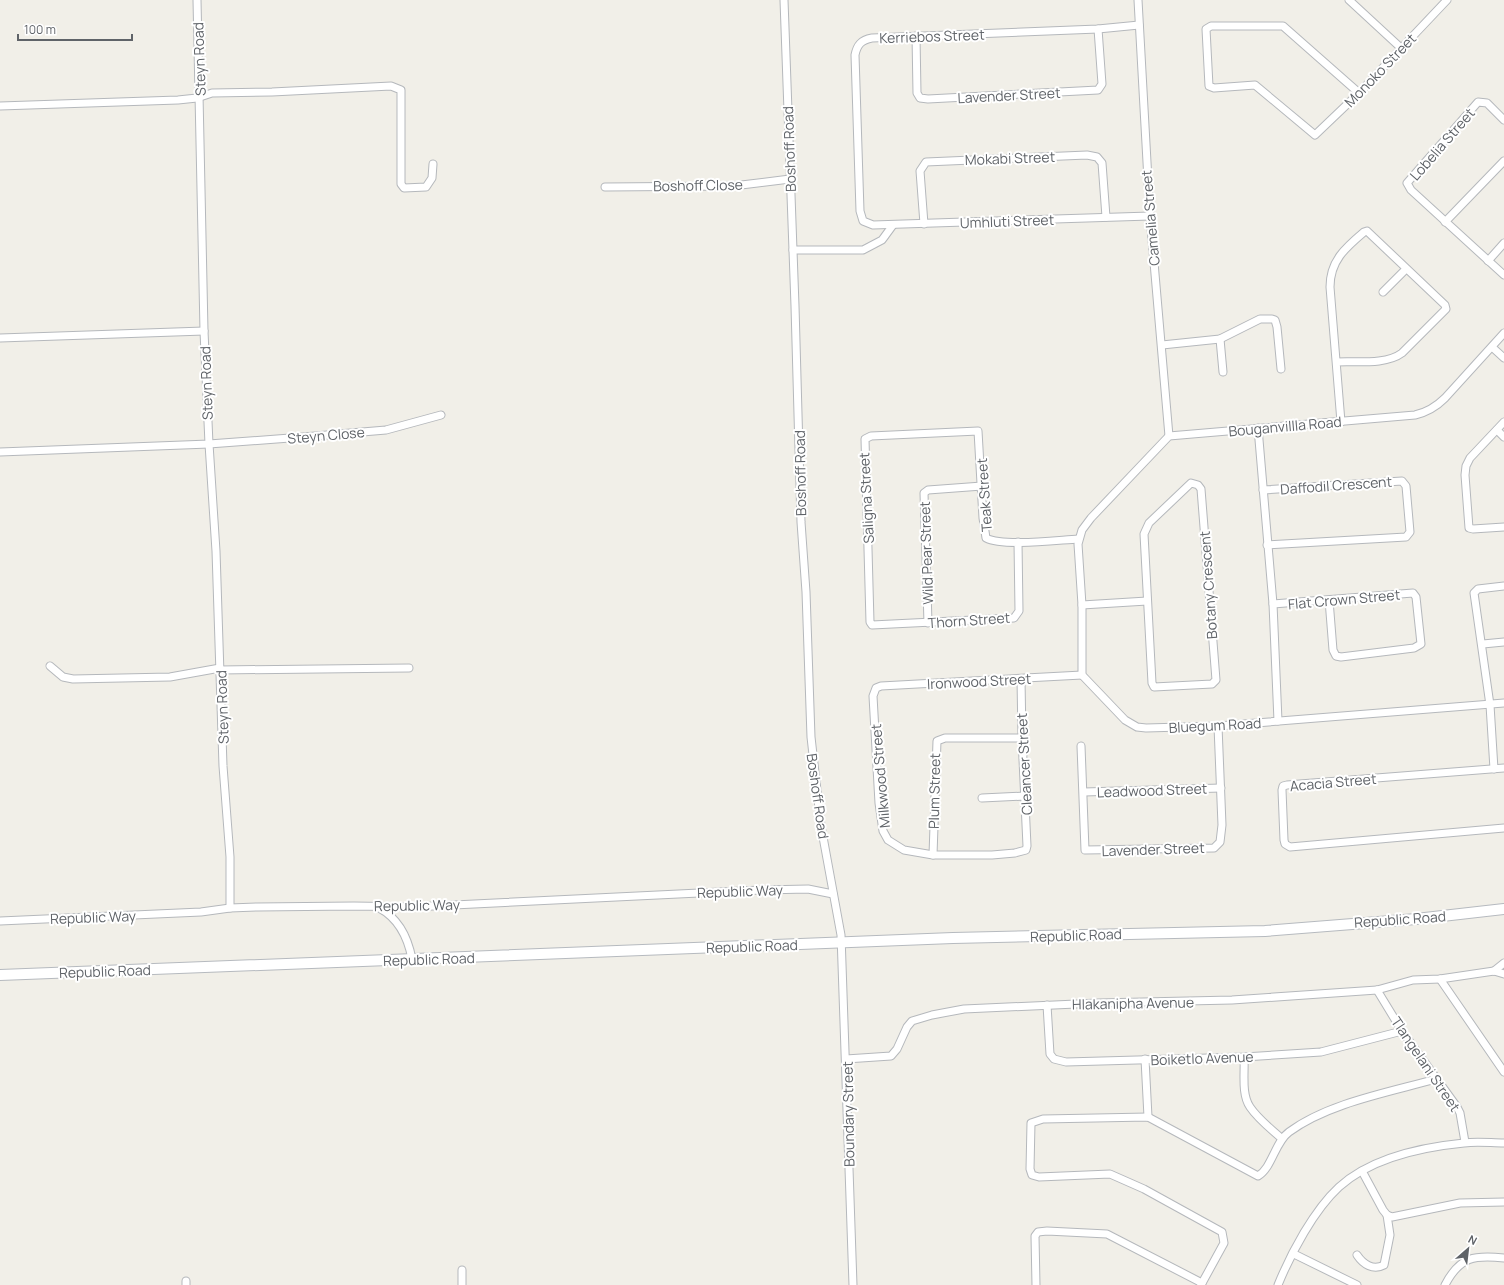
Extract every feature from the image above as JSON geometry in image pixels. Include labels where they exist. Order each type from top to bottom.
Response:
[{"type":"street","name":"Steyn Road","points":[[197,0],[204,331],[216,551],[223,766],[231,876],[230,908]]},
{"type":"street","name":"Boshoff Road","points":[[784,0],[801,522],[806,592],[810,731],[816,788],[841,943]]},
{"type":"street","name":"Camelia Street","points":[[1138,0],[1150,216],[1169,436]]},
{"type":"street","points":[[1349,0],[1401,48]]},
{"type":"street","name":"Monoko Street","points":[[1359,93],[1283,26],[1276,24],[1207,28],[1205,30],[1209,86],[1212,88],[1252,85],[1257,86],[1312,134],[1317,135],[1359,93],[1444,1]]},
{"type":"street","name":"Kerriebos Street","points":[[865,223],[861,218],[860,212],[855,55],[857,48],[866,39],[1098,29],[1139,25]]},
{"type":"street","name":"Lavender Street","points":[[916,36],[917,93],[920,98],[928,99],[1098,90],[1102,84],[1098,29]]},
{"type":"street","points":[[0,106],[178,100],[200,97],[212,93],[272,92],[391,86],[401,90],[401,184],[404,188],[426,187],[432,178],[433,164]]},
{"type":"street","name":"Lobelia Street","points":[[1445,222],[1408,187],[1409,179],[1478,102],[1487,103],[1504,120]]},
{"type":"street","name":"Mokabi Street","points":[[924,224],[920,171],[926,162],[1087,155],[1097,157],[1102,163],[1106,217]]},
{"type":"street","points":[[1504,161],[1445,222],[1504,275]]},
{"type":"street","name":"Boshoff Close","points":[[605,187],[733,186],[790,179]]},
{"type":"street","name":"Umhluti Street","points":[[865,223],[873,225],[894,225],[1150,216]]},
{"type":"street","points":[[793,250],[863,250],[882,240],[894,225]]},
{"type":"street","points":[[1337,362],[1380,360],[1397,357],[1417,339],[1446,308],[1444,304],[1368,232],[1365,231],[1337,259],[1331,273],[1330,287],[1341,422]]},
{"type":"street","points":[[1488,261],[1504,243]]},
{"type":"street","points":[[1383,292],[1406,269]]},
{"type":"street","points":[[1162,345],[1220,338],[1260,319],[1272,318],[1275,320],[1277,326],[1281,370]]},
{"type":"street","points":[[0,338],[204,331]]},
{"type":"street","name":"Bouganvillla Road","points":[[1169,436],[1341,422],[1415,415],[1426,412],[1441,402],[1504,333]]},
{"type":"street","points":[[1220,338],[1223,372]]},
{"type":"street","points":[[1492,347],[1504,358]]},
{"type":"street","name":"Steyn Close","points":[[0,452],[209,444],[386,430],[441,415]]},
{"type":"street","points":[[1504,422],[1470,458],[1466,466],[1465,475],[1469,528],[1504,527]]},
{"type":"street","points":[[1258,428],[1273,604],[1278,721]]},
{"type":"street","points":[[1497,430],[1504,437]]},
{"type":"street","name":"Teak Street","points":[[978,432],[986,537],[993,540],[1018,542],[1078,539]]},
{"type":"street","name":"Saligna Street","points":[[871,624],[865,438],[871,436],[978,432]]},
{"type":"street","points":[[1082,675],[1082,604],[1078,539],[1091,518],[1169,436]]},
{"type":"street","name":"Daffodil Crescent","points":[[1263,490],[1402,481],[1406,486],[1410,532],[1406,538],[1267,545]]},
{"type":"street","name":"Botany Crescent","points":[[1191,483],[1196,484],[1201,488],[1216,680],[1214,683],[1153,686],[1147,601],[1144,539],[1145,530],[1149,523],[1187,486],[1191,483]]},
{"type":"street","name":"Wild Pear Street","points":[[928,624],[924,493],[928,490],[982,486]]},
{"type":"street","name":"Thorn Street","points":[[871,624],[928,624],[1013,619],[1016,617],[1019,609],[1018,542]]},
{"type":"street","points":[[1494,769],[1490,705],[1483,644],[1474,593],[1478,589],[1504,586]]},
{"type":"street","name":"Flat Crown Street","points":[[1273,604],[1329,600],[1415,594],[1421,641],[1418,647],[1341,657],[1335,655],[1329,600]]},
{"type":"street","points":[[1082,604],[1147,601]]},
{"type":"street","points":[[1483,644],[1504,642]]},
{"type":"street","points":[[50,666],[63,677],[73,679],[170,677],[220,669],[409,668]]},
{"type":"street","name":"Bluegum Road","points":[[1082,675],[1126,720],[1137,727],[1152,729],[1218,726],[1504,703]]},
{"type":"street","name":"Ironwood Street","points":[[876,688],[881,686],[1082,675]]},
{"type":"street","name":"Cleancer Street","points":[[1021,679],[1027,849]]},
{"type":"street","name":"Milkwood Street","points":[[876,688],[873,696],[879,803],[884,831],[892,843],[904,850],[933,855],[1006,854],[1021,852],[1027,849]]},
{"type":"street","points":[[1218,726],[1220,788]]},
{"type":"street","name":"Plum Street","points":[[933,855],[936,742],[945,738],[1022,738]]},
{"type":"street","points":[[1081,746],[1084,792]]},
{"type":"street","name":"Acacia Street","points":[[1504,768],[1285,785],[1282,790],[1284,842],[1287,846],[1293,847],[1504,828]]},
{"type":"street","name":"Lavender Street","points":[[1084,792],[1086,851],[1214,848],[1219,844],[1222,825],[1220,788]]},
{"type":"street","name":"Leadwood Street","points":[[1084,792],[1220,788]]},
{"type":"street","points":[[982,798],[1025,796]]},
{"type":"street","name":"Republic Way","points":[[0,921],[185,913],[230,908],[346,906],[412,907],[719,891],[799,889],[833,894]]},
{"type":"street","points":[[379,907],[389,914],[397,923],[409,947],[412,959]]},
{"type":"street","name":"Republic Road","points":[[0,975],[966,938],[1265,931],[1416,918],[1504,908]]},
{"type":"street","name":"Boundary Street","points":[[841,943],[853,1285]]},
{"type":"street","points":[[1494,971],[1504,963]]},
{"type":"street","points":[[1494,971],[1504,974]]},
{"type":"street","name":"Hlakanipha Avenue","points":[[846,1058],[891,1056],[897,1049],[907,1027],[912,1021],[932,1015],[979,1007],[1207,1002],[1377,990],[1413,980],[1440,979],[1494,971]]},
{"type":"street","points":[[1440,979],[1504,1072]]},
{"type":"street","name":"Tlangelani Street","points":[[1377,990],[1402,1031],[1459,1110],[1465,1142]]},
{"type":"street","name":"Boiketlo Avenue","points":[[1047,1005],[1050,1051],[1054,1059],[1066,1062],[1244,1057],[1326,1051],[1402,1031]]},
{"type":"street","points":[[1244,1057],[1245,1090],[1248,1102],[1254,1112],[1282,1138]]},
{"type":"street","points":[[1145,1059],[1148,1117]]},
{"type":"street","points":[[1036,1285],[1035,1236],[1038,1232],[1047,1231],[1107,1234],[1201,1284],[1224,1238],[1219,1229],[1116,1176],[1108,1174],[1034,1176],[1030,1173],[1030,1128],[1034,1120],[1148,1117],[1256,1176],[1262,1173],[1282,1138],[1304,1122],[1334,1108],[1436,1079]]},
{"type":"street","points":[[1278,1285],[1310,1225],[1330,1196],[1346,1181],[1362,1171],[1392,1157],[1465,1142],[1504,1143]]},
{"type":"street","points":[[1357,1255],[1363,1263],[1380,1268],[1384,1265],[1390,1235],[1387,1215],[1362,1171]]},
{"type":"street","points":[[1387,1215],[1396,1217],[1465,1202],[1504,1202]]},
{"type":"street","points":[[1294,1254],[1357,1285]]},
{"type":"street","points":[[1445,1285],[1454,1271],[1472,1258],[1482,1256],[1504,1258]]},
{"type":"street","points":[[462,1270],[462,1285]]}]
